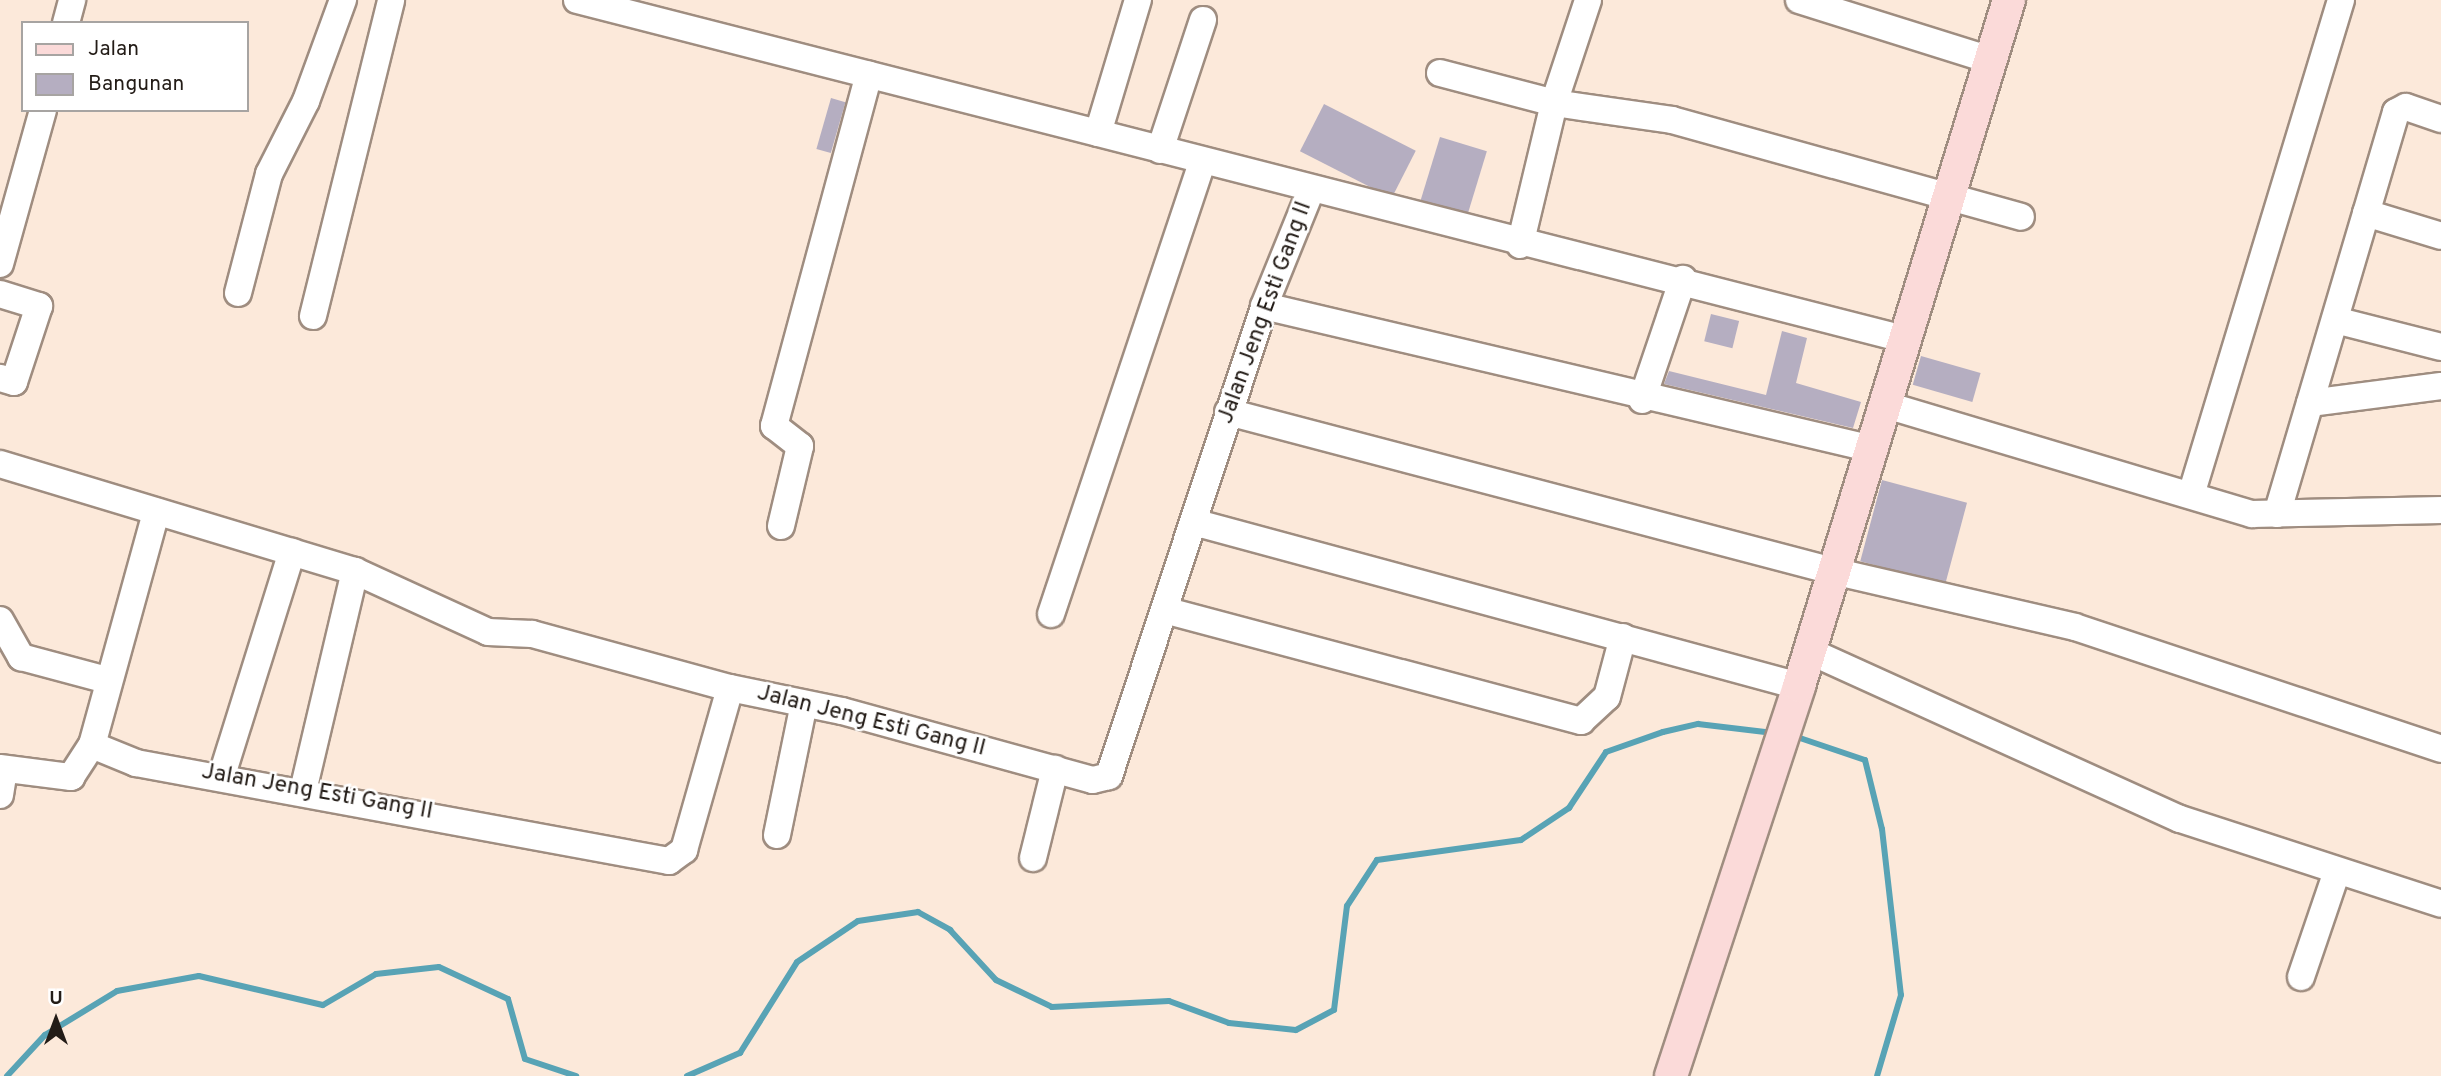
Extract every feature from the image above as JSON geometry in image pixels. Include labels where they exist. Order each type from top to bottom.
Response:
[{"type":"main road","points":[[1671,1076],[1873,449],[1904,339],[2009,0]]},
{"type":"street","points":[[67,21],[72,0]]},
{"type":"street","points":[[238,293],[269,174],[306,101],[343,0]]},
{"type":"street","points":[[313,316],[391,0]]},
{"type":"street","points":[[578,0],[1098,133],[1520,246],[1683,279],[1904,339]]},
{"type":"street","points":[[1098,133],[1138,0]]},
{"type":"street","points":[[1520,246],[1554,103],[1588,0]]},
{"type":"street","points":[[1799,0],[1991,60]]},
{"type":"street","points":[[2191,495],[2341,0]]},
{"type":"street","points":[[1160,150],[1203,20]]},
{"type":"street","points":[[1440,73],[1554,103],[1672,120],[1950,194],[2021,217]]},
{"type":"street","points":[[781,526],[800,446],[774,426],[869,75]]},
{"type":"street","points":[[2277,514],[2396,112],[2406,107],[2441,119]]},
{"type":"street","points":[[0,264],[42,112]]},
{"type":"street","points":[[1051,614],[1203,161]]},
{"type":"street","name":"Jalan Jeng Esti Gang II","points":[[92,745],[136,763],[222,775],[676,860],[730,688],[804,704],[1093,780],[1109,776],[1164,611],[1197,523],[1228,412],[1264,306],[1311,190]]},
{"type":"street","points":[[2366,213],[2441,236]]},
{"type":"street","points":[[1642,400],[1683,279]]},
{"type":"street","points":[[0,294],[39,306],[14,382],[0,378]]},
{"type":"street","points":[[1264,306],[1642,400],[1873,449]]},
{"type":"street","points":[[2334,320],[2441,347]]},
{"type":"street","points":[[2310,403],[2441,386]]},
{"type":"street","points":[[1886,405],[2252,514],[2441,510]]},
{"type":"street","points":[[1228,412],[1833,571],[2075,627],[2441,749]]},
{"type":"street","points":[[0,464],[355,571],[488,632],[532,634],[730,688]]},
{"type":"street","points":[[0,795],[2,768],[71,777],[92,745],[107,680],[156,512]]},
{"type":"street","points":[[1197,523],[1623,637],[1793,698]]},
{"type":"street","points":[[222,775],[292,552]]},
{"type":"street","points":[[303,791],[355,571]]},
{"type":"street","points":[[1164,611],[1581,721],[1607,697],[1623,637]]},
{"type":"street","points":[[0,620],[22,657],[107,680]]},
{"type":"street","points":[[1807,650],[2077,777],[2337,871],[2441,904]]},
{"type":"street","points":[[778,835],[804,704]]},
{"type":"street","points":[[1033,858],[1055,769]]},
{"type":"street","points":[[2301,976],[2337,871]]},
{"type":"building","points":[[831,98],[845,102],[831,153],[816,149]]},
{"type":"building","points":[[1324,104],[1416,151],[1392,198],[1300,151]]},
{"type":"building","points":[[1440,137],[1487,151],[1468,214],[1421,200]]},
{"type":"building","points":[[1711,314],[1739,321],[1732,348],[1704,341]]},
{"type":"building","points":[[1782,331],[1807,338],[1796,383],[1861,402],[1853,428],[1664,384],[1669,371],[1766,395]]},
{"type":"building","points":[[1921,356],[1981,373],[1972,402],[1913,385]]},
{"type":"building","points":[[1882,480],[1967,503],[1945,584],[1860,561]]},
{"type":"waterway","points":[[687,1076],[740,1053],[797,962],[858,921],[918,912],[950,930],[996,980],[1052,1007],[1169,1001],[1229,1023],[1296,1030],[1334,1010],[1347,906],[1377,860],[1521,840],[1569,808],[1606,752],[1663,732],[1698,724],[1773,733]]},
{"type":"waterway","points":[[1791,735],[1865,760],[1882,829],[1901,995],[1877,1076]]},
{"type":"waterway","points":[[7,1076],[45,1035],[117,991],[199,976],[323,1005],[376,974],[439,967],[508,999],[525,1059],[576,1076]]}]
